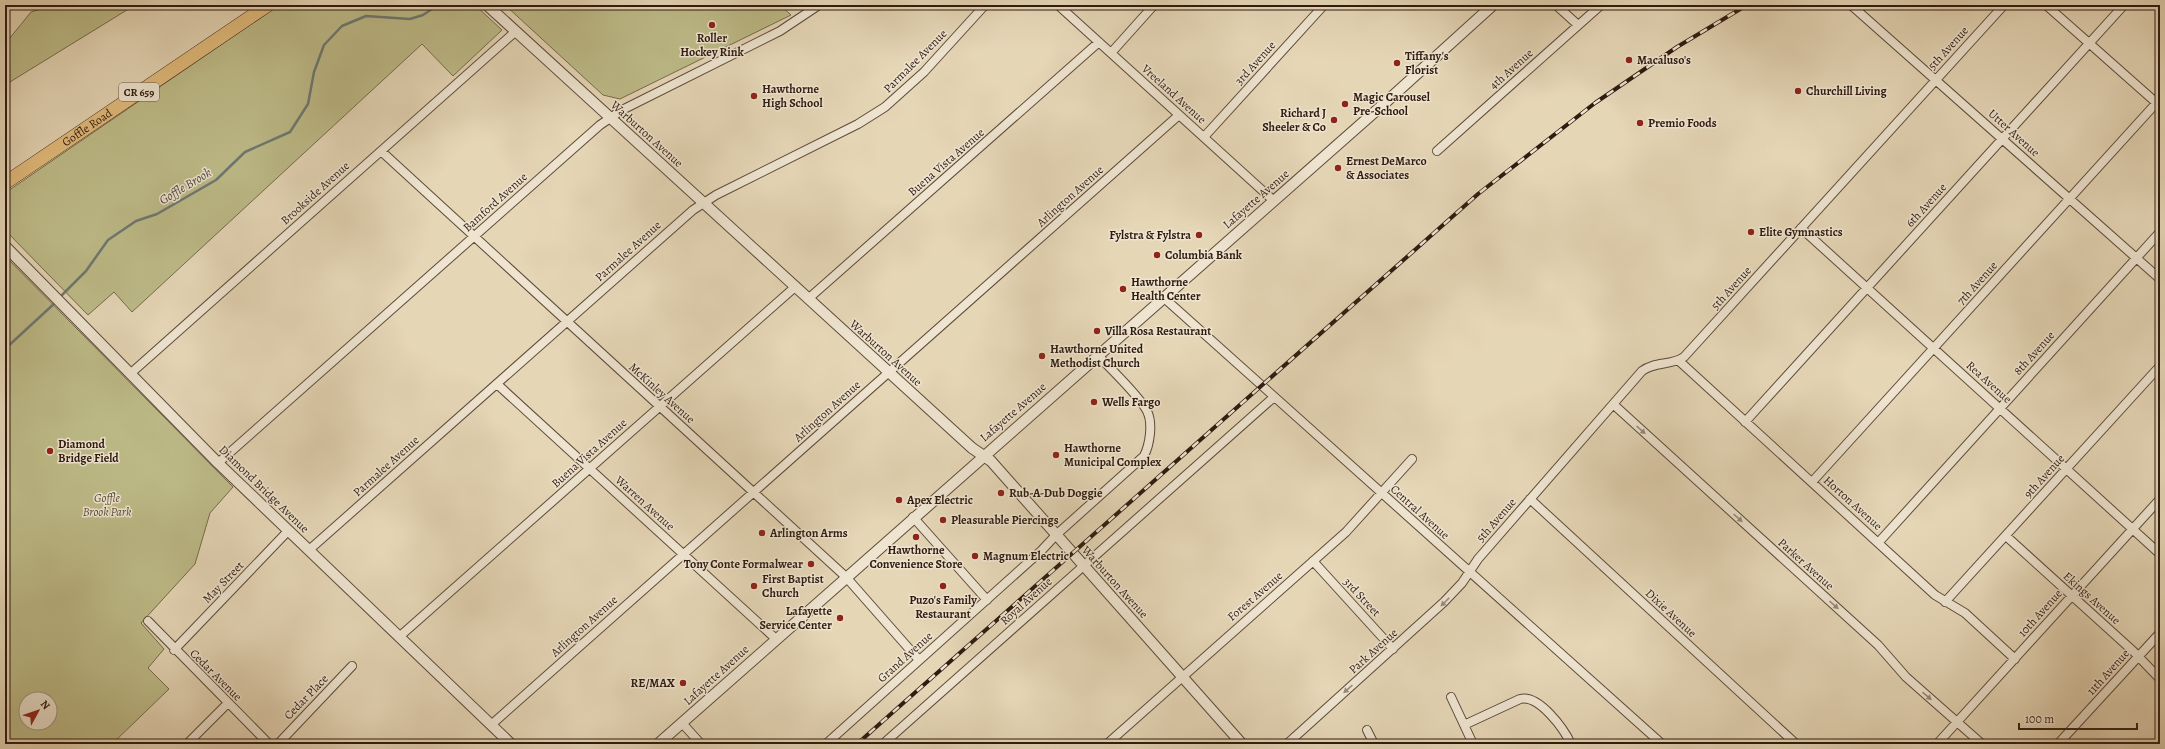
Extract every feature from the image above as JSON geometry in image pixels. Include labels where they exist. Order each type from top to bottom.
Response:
[{"type":"main road","name":"Goffle Road","points":[[5,183],[268,5]]},
{"type":"street","name":"Warburton Avenue","points":[[487,5],[972,448],[991,461],[1242,744]]},
{"type":"street","name":"Bamford Avenue","points":[[218,463],[610,117],[780,31],[819,5]]},
{"type":"street","name":"Parmalee Avenue","points":[[309,550],[703,202],[846,131],[885,107],[924,72],[985,5]]},
{"type":"street","name":"Vreeland Avenue","points":[[1058,5],[1274,201]]},
{"type":"street","points":[[1111,53],[1154,5]]},
{"type":"street","name":"3rd Avenue","points":[[1204,137],[1324,5]]},
{"type":"street","name":"Lafayette Avenue","points":[[658,744],[913,517],[1274,201],[1493,5]]},
{"type":"street","points":[[1556,5],[1578,25]]},
{"type":"street","name":"4th Avenue","points":[[1438,151],[1601,5]]},
{"type":"street","name":"Utter Avenue","points":[[1851,5],[2160,279]]},
{"type":"street","name":"5th Avenue","points":[[1470,572],[1478,558],[1647,367],[1678,360],[1684,357],[2004,5]]},
{"type":"street","points":[[2046,5],[2089,44],[2159,103]]},
{"type":"street","name":"6th Avenue","points":[[1745,422],[2124,5]]},
{"type":"street","name":"Brookside Avenue","points":[[130,374],[516,31]]},
{"type":"street","name":"Buena Vista Avenue","points":[[808,299],[1099,42]]},
{"type":"street","name":"7th Avenue","points":[[1812,482],[2070,198],[2159,103]]},
{"type":"street","name":"Arlington Avenue","points":[[491,725],[1179,115]]},
{"type":"street","name":"McKinley Avenue","points":[[380,151],[846,577],[920,660]]},
{"type":"street","name":"Rea Avenue","points":[[1801,228],[2160,554]]},
{"type":"street","name":"8th Avenue","points":[[1878,543],[2160,232]]},
{"type":"street","name":"Diamond Bridge Avenue","points":[[5,246],[218,463],[510,744]]},
{"type":"street","name":"Buena Vista Avenue","points":[[399,638],[795,287]]},
{"type":"street","name":"Central Avenue","points":[[1163,297],[1662,744]]},
{"type":"street","name":"Grand Avenue","points":[[826,744],[987,600],[1041,551],[1056,535],[1141,459],[1147,450],[1149,418],[1146,411],[1098,355]]},
{"type":"street","name":"Horton Avenue","points":[[1678,360],[1878,543],[1945,602],[1965,613],[2014,659]]},
{"type":"street","name":"9th Avenue","points":[[1945,602],[2160,366]]},
{"type":"street","name":"Warren Avenue","points":[[497,384],[776,639]]},
{"type":"street","name":"Royal Avenue","points":[[883,744],[1274,397]]},
{"type":"street","name":"Parker Avenue","points":[[1613,404],[1878,645],[1906,677],[1982,744]]},
{"type":"street","name":"Forest Avenue","points":[[1107,744],[1355,524],[1412,459]]},
{"type":"street","name":"Dixie Avenue","points":[[1530,499],[1796,744]]},
{"type":"street","name":"10th Avenue","points":[[1937,744],[2160,499]]},
{"type":"street","points":[[913,517],[987,600]]},
{"type":"street","name":"May Street","points":[[174,650],[288,531]]},
{"type":"street","name":"Ekings Avenue","points":[[2006,536],[2160,679]]},
{"type":"street","name":"3rd Street","points":[[1313,561],[1393,649]]},
{"type":"street","name":"Park Avenue","points":[[1287,744],[1444,602],[1470,572]]},
{"type":"street","name":"Cedar Avenue","points":[[148,622],[174,650],[269,744]]},
{"type":"street","name":"11th Avenue","points":[[2058,744],[2160,633]]},
{"type":"street","name":"Cedar Place","points":[[278,744],[352,666]]},
{"type":"street","points":[[1451,697],[1472,744]]},
{"type":"street","points":[[1464,725],[1520,700],[1528,698],[1537,703],[1559,723],[1572,744]]},
{"type":"street","points":[[187,744],[228,703]]},
{"type":"street","points":[[682,723],[701,744]]},
{"type":"street","points":[[1367,730],[1374,744]]},
{"type":"green space","points":[[53,5],[135,5],[5,85],[5,44],[31,12]]},
{"type":"green space","points":[[279,5],[475,5],[502,30],[453,76],[422,44],[132,312],[114,292],[88,315],[5,230],[5,193]]},
{"type":"green space","points":[[505,5],[780,5],[791,15],[620,99],[603,95]]},
{"type":"green space","name":"Goffle Brook Park","points":[[5,256],[233,487],[210,513],[195,564],[141,623],[164,649],[148,668],[169,689],[112,744],[5,744]]},
{"type":"waterway","name":"Goffle Brook","points":[[60,297],[86,271],[108,240],[136,221],[157,214],[216,180],[245,152],[290,132],[308,104],[314,72],[324,45],[342,26],[366,16],[410,19],[423,15],[438,5]]},
{"type":"waterway","name":"Goffle Brook","points":[[5,349],[57,301]]},
{"type":"railway","points":[[857,744],[1478,194],[1595,103],[1677,47],[1747,5]]},
{"type":"place","name":"Roller Hockey Rink","points":[[712,25]]},
{"type":"place","name":"Macaluso's","points":[[1629,60]]},
{"type":"place","name":"Tiffany's Florist","points":[[1397,63]]},
{"type":"place","name":"Churchill Living","points":[[1798,91]]},
{"type":"place","name":"Hawthorne High School","points":[[754,96]]},
{"type":"place","name":"Magic Carousel Pre-School","points":[[1345,104]]},
{"type":"place","name":"Richard J Sheeler & Co","points":[[1334,120]]},
{"type":"place","name":"Premio Foods","points":[[1640,123]]},
{"type":"place","name":"Ernest DeMarco & Associates","points":[[1338,168]]},
{"type":"place","name":"Elite Gymnastics","points":[[1751,232]]},
{"type":"place","name":"Fylstra & Fylstra","points":[[1199,235]]},
{"type":"place","name":"Columbia Bank","points":[[1157,255]]},
{"type":"place","name":"Hawthorne Health Center","points":[[1123,289]]},
{"type":"place","name":"Villa Rosa Restaurant","points":[[1097,331]]},
{"type":"place","name":"Hawthorne United Methodist Church","points":[[1042,356]]},
{"type":"place","name":"Wells Fargo","points":[[1094,402]]},
{"type":"place","name":"Diamond Bridge Field","points":[[50,451]]},
{"type":"place","name":"Hawthorne Municipal Complex","points":[[1056,455]]},
{"type":"place","name":"Rub-A-Dub Doggie","points":[[1001,493]]},
{"type":"place","name":"Apex Electric","points":[[899,500]]},
{"type":"place","name":"Pleasurable Piercings","points":[[943,520]]},
{"type":"place","name":"Arlington Arms","points":[[762,533]]},
{"type":"place","name":"Hawthorne Convenience Store","points":[[916,537]]},
{"type":"place","name":"Magnum Electric","points":[[975,556]]},
{"type":"place","name":"Tony Conte Formalwear","points":[[811,564]]},
{"type":"place","name":"First Baptist Church","points":[[754,586]]},
{"type":"place","name":"Puzo's Family Restaurant","points":[[943,586]]},
{"type":"place","name":"Lafayette Service Center","points":[[840,618]]},
{"type":"place","name":"RE/MAX","points":[[683,683]]}]
